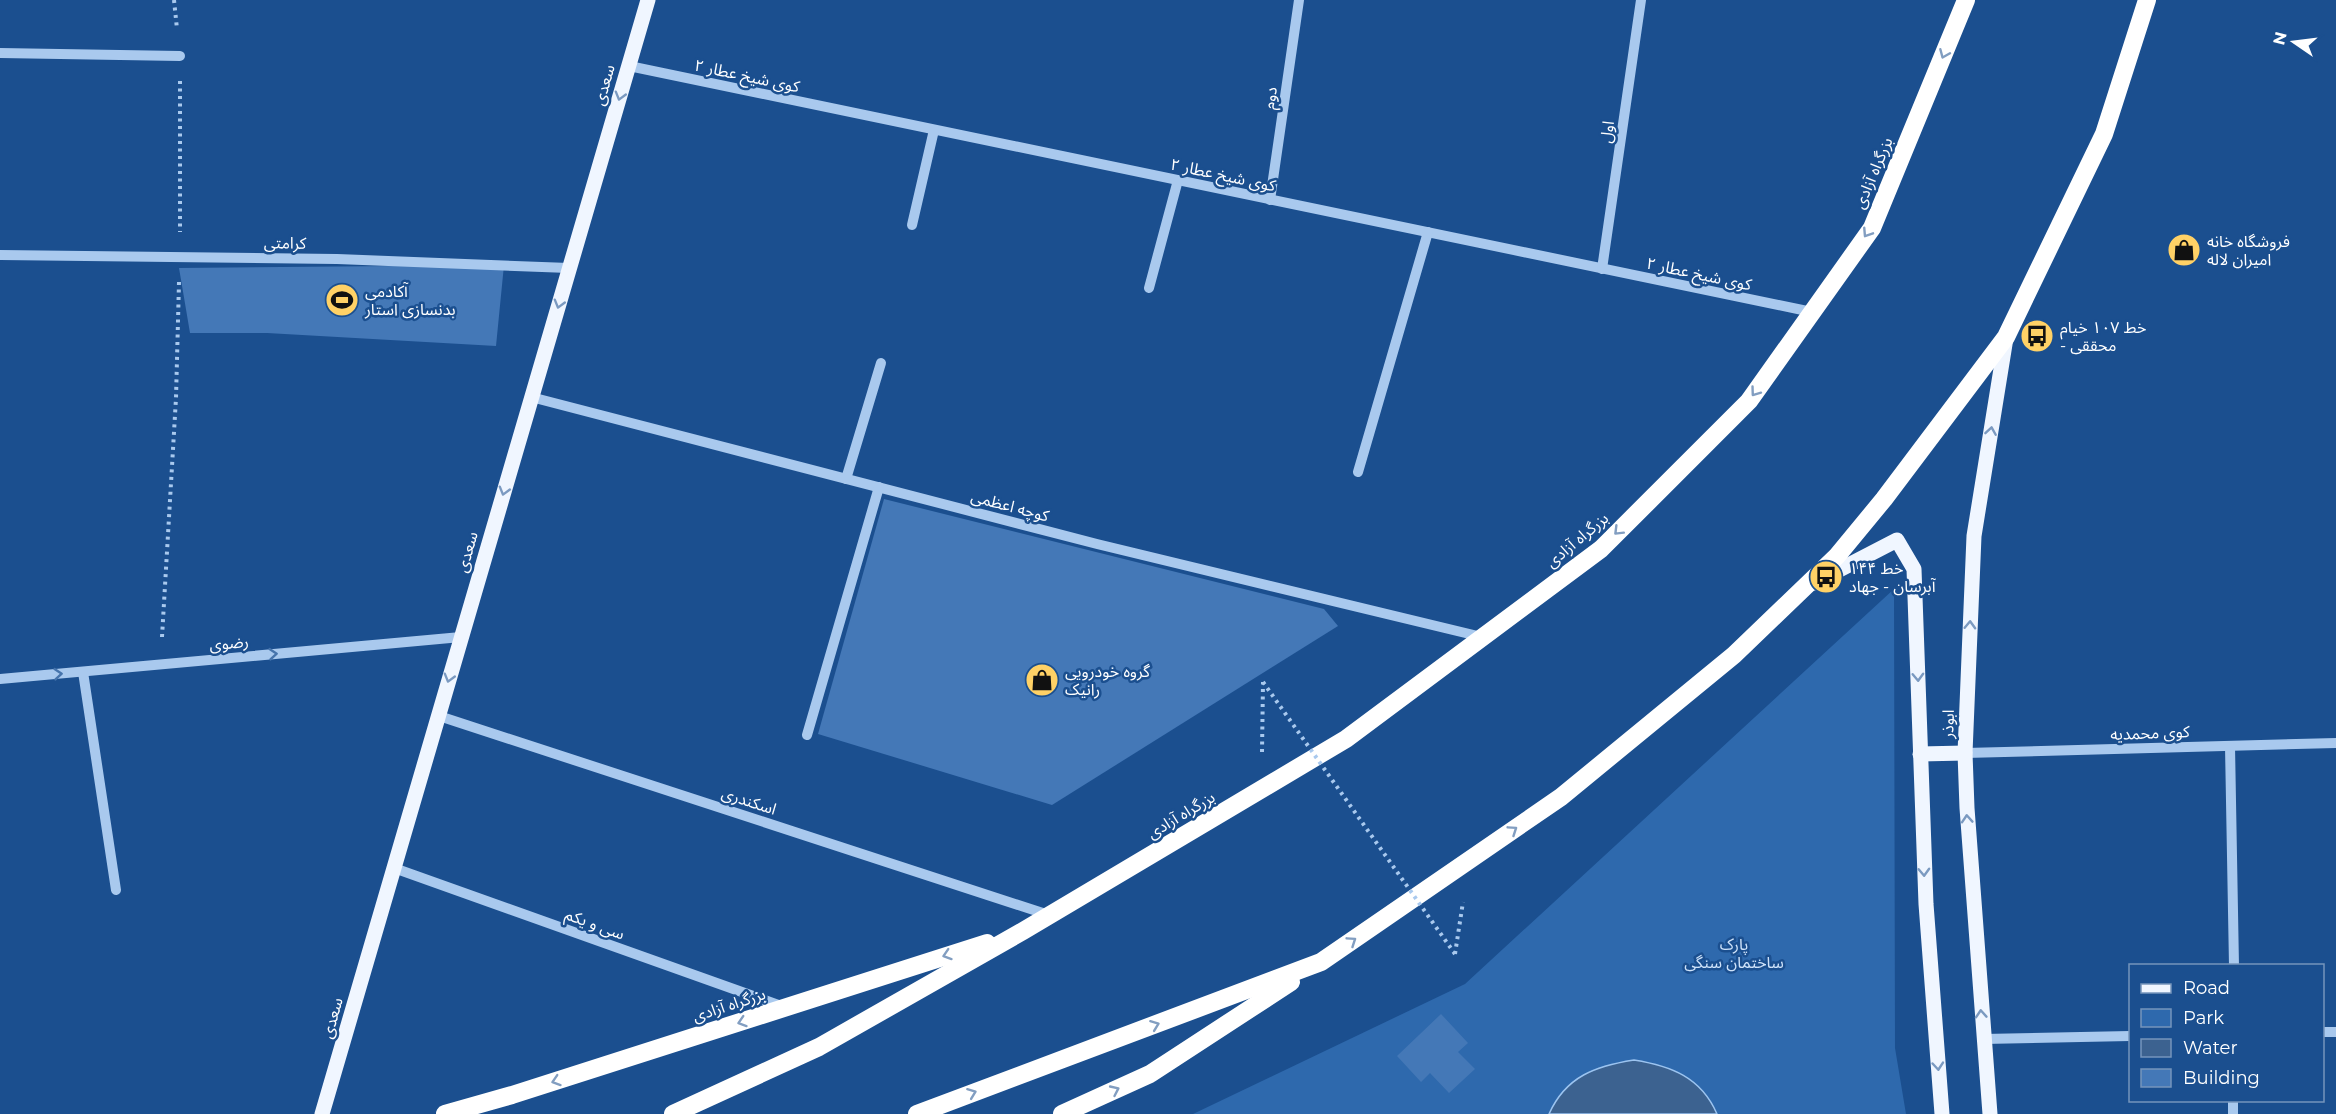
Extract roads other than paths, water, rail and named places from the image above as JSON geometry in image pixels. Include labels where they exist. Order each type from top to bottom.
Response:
[{"type":"highway","name":"بزرگراه آزادی","points":[[673,1114],[819,1047],[1023,931],[1346,739],[1609,541],[1749,401],[1872,228],[1966,0]]},
{"type":"highway","points":[[1062,1114],[1150,1074],[1321,962],[1561,797],[1734,655],[1837,556],[1884,499],[2006,337],[2104,134],[2147,0]]},
{"type":"highway","name":"بزرگراه آزادی","points":[[446,1114],[512,1095],[1023,931]]},
{"type":"highway","points":[[917,1114],[1321,962]]},
{"type":"main road","name":"سعدی","points":[[322,1114],[648,0]]},
{"type":"main road","name":"ابوذر","points":[[1990,1114],[1967,808],[1965,753],[1974,536],[2006,337]]},
{"type":"main road","name":"ابوذر","points":[[1803,589],[1898,540],[1914,569],[1926,904],[1942,1114]]},
{"type":"main road","points":[[1920,754],[1965,753]]},
{"type":"street","name":"دوم","points":[[1270,200],[1299,0]]},
{"type":"street","name":"اول","points":[[1602,269],[1641,0]]},
{"type":"street","points":[[0,53],[180,56]]},
{"type":"street","name":"کوی شیخ عطار ۲","points":[[629,66],[1812,312]]},
{"type":"street","points":[[912,225],[934,130]]},
{"type":"street","points":[[1149,288],[1178,180]]},
{"type":"street","points":[[1358,471],[1428,232]]},
{"type":"street","name":"کرامتی","points":[[0,255],[337,259],[569,268]]},
{"type":"street","points":[[846,479],[881,363]]},
{"type":"street","name":"کوچه اعظمی","points":[[531,397],[1264,586],[1482,637]]},
{"type":"street","points":[[807,735],[879,487]]},
{"type":"street","name":"رضوی","points":[[0,680],[461,637]]},
{"type":"street","points":[[83,672],[116,890]]},
{"type":"street","name":"اسکندری","points":[[439,716],[1049,915]]},
{"type":"street","name":"کوی محمدیه","points":[[1965,753],[2336,743]]},
{"type":"street","points":[[2230,746],[2234,964]]},
{"type":"street","name":"سی و یکم","points":[[394,868],[786,1008]]},
{"type":"street","points":[[1983,1039],[2129,1036]]},
{"type":"water","points":[[1634,1060],[1660,1066],[1683,1075],[1702,1091],[1717,1114],[1549,1114],[1564,1090],[1584,1075],[1607,1066]]},
{"type":"place","name":"فروشگاه خانه امیران لاله","points":[[2184,250]]},
{"type":"place","name":"آکادمی بدنسازی استار","points":[[342,300]]},
{"type":"place","name":"خط ۱۰۷ خیام - محققی","points":[[2037,336]]},
{"type":"place","name":"خط ۱۴۴ آبرسان - جهاد","points":[[1826,577]]},
{"type":"place","name":"گروه خودرویی رانیک","points":[[1042,680]]},
{"type":"park label","name":"پارک ساختمان سنگی","points":[[1734,953]]}]
